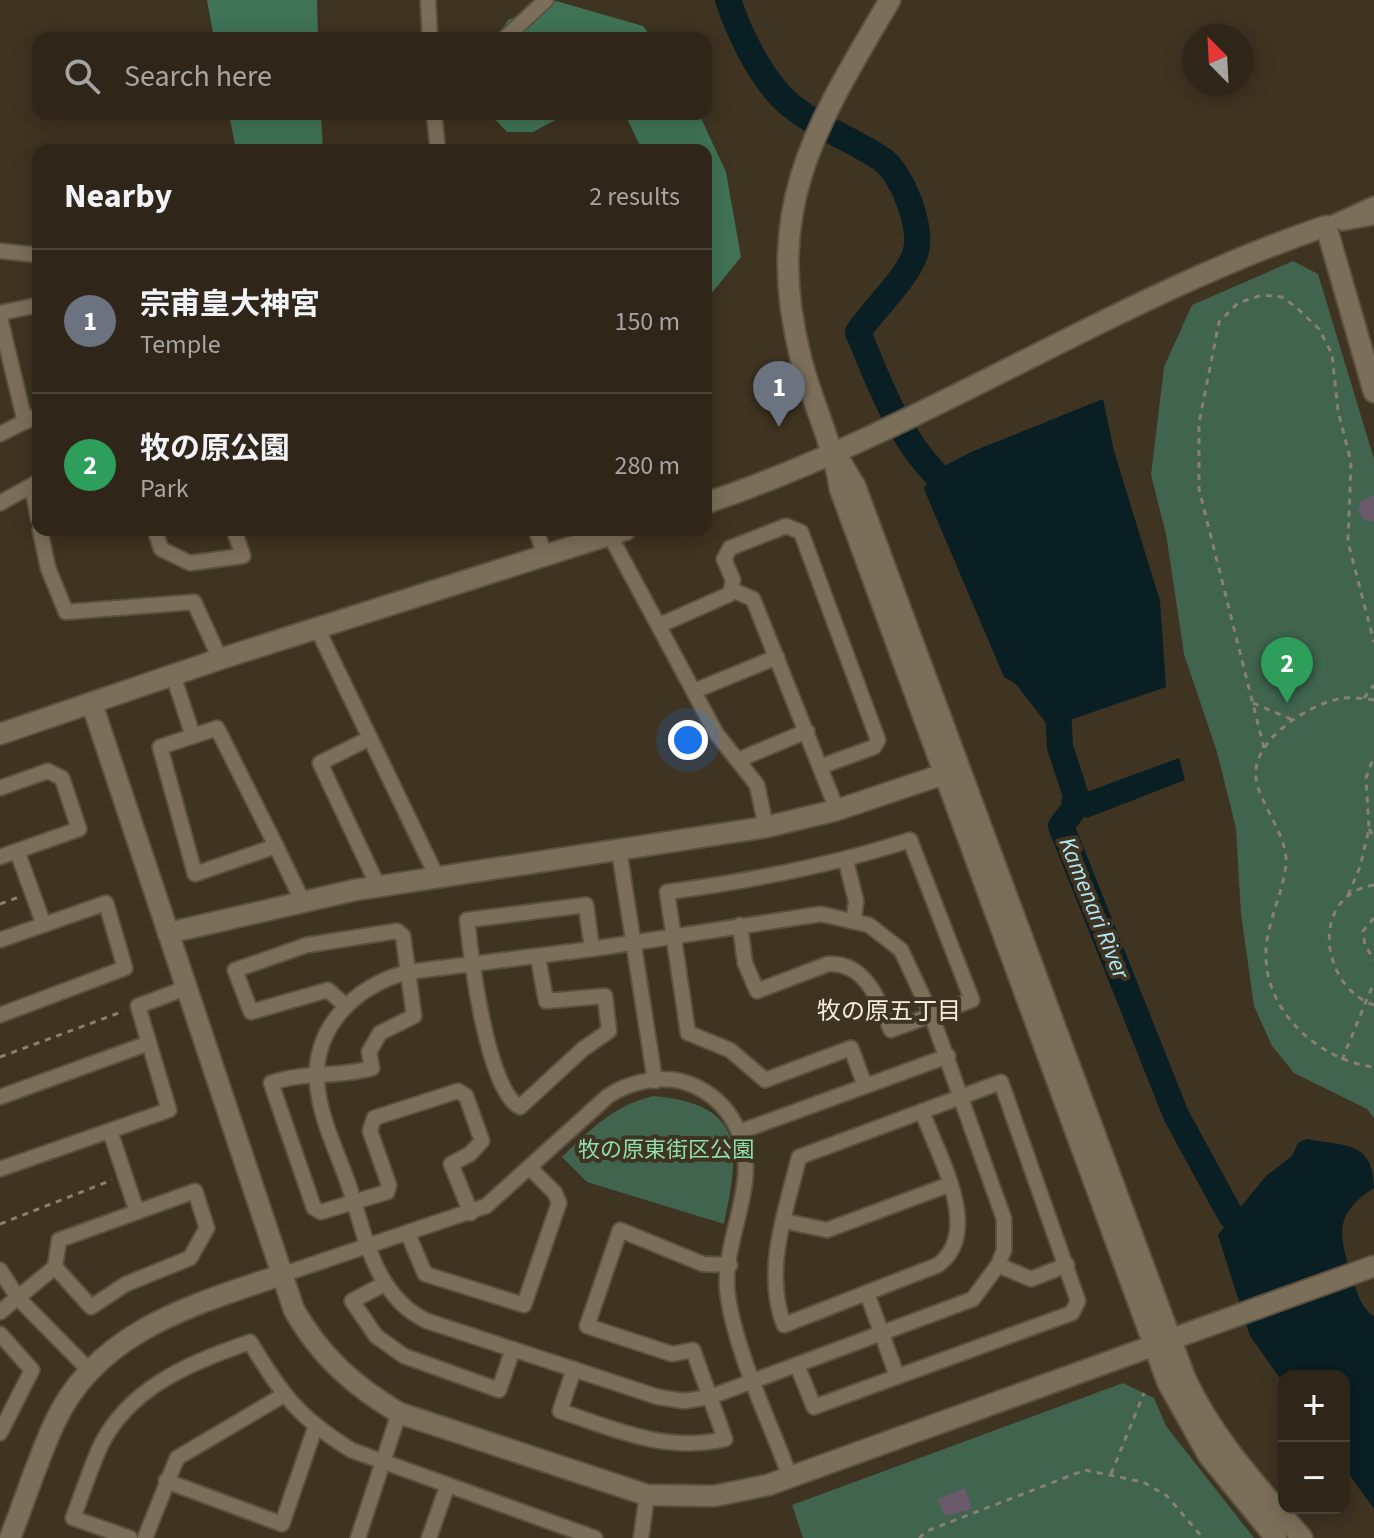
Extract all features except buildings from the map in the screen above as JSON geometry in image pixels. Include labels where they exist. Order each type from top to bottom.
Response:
[{"type":"street","points":[[428,0],[430,32]]},
{"type":"street","points":[[511,32],[546,0]]},
{"type":"street","points":[[890,0],[815,133],[798,182],[788,255],[791,318],[800,359],[835,454],[855,486],[1162,1343],[1179,1405],[1209,1456],[1276,1538]]},
{"type":"street","points":[[435,120],[437,144]]},
{"type":"street","points":[[712,501],[835,454],[1197,277],[1374,204]]},
{"type":"street","points":[[1326,226],[1374,217]]},
{"type":"street","points":[[1326,226],[1374,392]]},
{"type":"street","points":[[0,251],[32,254]]},
{"type":"street","points":[[0,434],[32,418],[0,316],[32,307]]},
{"type":"street","points":[[835,454],[840,489],[944,774],[1162,1343],[1200,1410],[1245,1472],[1302,1538]]},
{"type":"street","points":[[0,503],[32,486]]},
{"type":"street","points":[[660,625],[727,597],[733,580],[724,559],[730,548],[786,526],[801,532],[878,740],[874,747],[822,766]]},
{"type":"street","points":[[41,536],[48,568],[66,612],[194,602],[220,659]]},
{"type":"street","points":[[157,536],[161,549],[190,563],[243,556],[236,536]]},
{"type":"street","points":[[538,536],[545,556]]},
{"type":"street","points":[[0,734],[220,659],[602,536]]},
{"type":"street","points":[[616,536],[716,733],[757,785],[766,827]]},
{"type":"street","points":[[732,590],[753,599],[837,810]]},
{"type":"street","points":[[317,628],[437,877]]},
{"type":"street","points":[[694,691],[777,657]]},
{"type":"street","points":[[173,675],[193,736]]},
{"type":"street","points":[[92,704],[294,1310],[325,1357],[373,1398],[399,1413],[647,1495],[722,1495],[790,1477],[1374,1266]]},
{"type":"street","points":[[276,846],[195,874],[160,747],[217,728],[276,846],[302,900]]},
{"type":"street","points":[[738,760],[807,731]]},
{"type":"street","points":[[370,738],[320,763],[378,886]]},
{"type":"street","points":[[0,788],[48,771],[62,778],[79,829],[0,857]]},
{"type":"street","points":[[168,933],[302,900],[378,886],[766,827],[837,810],[944,774]]},
{"type":"street","points":[[740,925],[745,963],[757,991],[828,964],[838,964],[859,974],[874,989],[891,1030],[972,1000],[910,840],[846,861],[768,878],[667,892],[688,1033],[730,1050],[765,1080],[851,1048],[865,1086]]},
{"type":"street","points":[[619,850],[655,1081]]},
{"type":"street","points":[[17,851],[44,925]]},
{"type":"street","points":[[846,861],[856,901],[854,918]]},
{"type":"street","points":[[0,940],[106,903],[125,968],[0,1015]]},
{"type":"street","points":[[538,957],[546,1001],[605,996],[609,1031],[583,1049],[520,1107],[504,1088],[480,1013],[467,920],[586,905],[592,949]]},
{"type":"street","points":[[821,914],[854,918],[869,925],[901,950],[948,1056],[1001,1205],[1006,1235],[998,1265],[973,1299],[710,1397],[684,1401],[658,1397],[513,1349],[413,1314],[400,1305],[384,1284],[369,1247],[317,1090],[329,1026],[346,1006],[375,983],[408,972],[635,943],[821,914]]},
{"type":"street","points":[[346,1006],[328,990],[251,1012],[235,970],[239,966],[307,945],[397,931],[403,936],[414,1016],[380,1033],[369,1052],[372,1068],[355,1073],[299,1074],[271,1083],[314,1208],[321,1212],[387,1192],[389,1185],[370,1131],[374,1118],[458,1091],[466,1096],[482,1141],[470,1154],[451,1164],[471,1213]]},
{"type":"street","points":[[0,1169],[169,1110],[138,1006],[186,988]]},
{"type":"street","points":[[0,1097],[149,1043]]},
{"type":"street","points":[[739,1132],[948,1056]]},
{"type":"street","points":[[10,1538],[54,1423],[90,1371],[125,1340],[163,1318],[281,1275],[471,1213],[501,1196],[608,1096],[628,1085],[655,1081],[683,1082],[706,1092],[726,1110],[739,1132],[747,1171],[727,1295],[790,1477]]},
{"type":"street","points":[[797,1365],[814,1407],[1072,1313],[1079,1297],[1001,1082],[962,1096],[799,1157],[774,1278],[777,1308],[784,1325],[938,1265],[951,1253],[960,1228],[922,1111]]},
{"type":"street","points":[[110,1131],[137,1212]]},
{"type":"street","points":[[408,1234],[425,1274],[524,1305],[559,1203],[555,1193],[531,1169]]},
{"type":"street","points":[[784,1221],[827,1230],[948,1185]]},
{"type":"street","points":[[0,1312],[55,1267],[59,1240],[195,1191],[207,1228],[190,1258],[126,1284],[91,1307],[55,1267]]},
{"type":"street","points":[[574,1369],[560,1411],[655,1442],[690,1445],[725,1439],[693,1350],[672,1354],[587,1326],[620,1230],[703,1264],[730,1265]]},
{"type":"street","points":[[998,1265],[1031,1279],[1067,1265]]},
{"type":"street","points":[[0,1270],[18,1298],[90,1371]]},
{"type":"street","points":[[384,1284],[352,1301],[376,1336],[404,1356],[499,1390],[513,1349]]},
{"type":"street","points":[[867,1293],[897,1376]]},
{"type":"street","points":[[0,1334],[32,1370],[0,1433]]},
{"type":"street","points":[[130,1538],[73,1518],[101,1445],[140,1394],[202,1359],[250,1342],[282,1396],[315,1428],[351,1450],[576,1535],[595,1538]]},
{"type":"street","points":[[145,1538],[177,1458],[282,1396]]},
{"type":"street","points":[[358,1538],[399,1413]]},
{"type":"street","points":[[166,1481],[282,1524],[315,1428]]},
{"type":"street","points":[[429,1538],[447,1487]]},
{"type":"street","points":[[641,1538],[647,1495]]},
{"type":"path","points":[[1264,748],[1199,489],[1199,423],[1219,322],[1238,303],[1262,295],[1282,297],[1319,329],[1332,354],[1338,411],[1351,462],[1348,542],[1374,642]]},
{"type":"path","points":[[1363,699],[1374,685]]},
{"type":"path","points":[[1374,700],[1343,698],[1276,732],[1258,757],[1256,780],[1272,812],[1287,861],[1266,960],[1274,992],[1294,1023],[1316,1047],[1342,1060],[1374,1067]]},
{"type":"path","points":[[1253,703],[1295,721]]},
{"type":"path","points":[[1374,756],[1366,778],[1369,829],[1348,895],[1336,909],[1328,929],[1329,955],[1337,975],[1351,993],[1374,1005]]},
{"type":"path","points":[[1369,829],[1374,837]]},
{"type":"path","points":[[1348,895],[1374,885]]},
{"type":"path","points":[[0,904],[32,892]]},
{"type":"path","points":[[1374,918],[1363,931],[1365,945],[1374,960]]},
{"type":"path","points":[[1342,1060],[1368,1003],[1374,982]]},
{"type":"path","points":[[0,1057],[138,1006]]},
{"type":"path","points":[[0,1224],[125,1174]]},
{"type":"path","points":[[1111,1474],[1144,1393]]},
{"type":"path","points":[[919,1538],[927,1531],[1085,1470],[1143,1482],[1167,1496],[1203,1538]]},
{"type":"green space","points":[[207,0],[317,0],[318,32],[213,32]]},
{"type":"green space","points":[[556,1],[643,26],[648,32],[501,32],[508,20]]},
{"type":"green space","points":[[230,120],[321,120],[323,144],[235,144]]},
{"type":"green space","points":[[496,120],[555,120],[533,132],[507,132]]},
{"type":"green space","points":[[628,120],[702,120],[726,172],[741,257],[712,293],[712,144],[639,144]]},
{"type":"green space","points":[[1293,261],[1318,274],[1374,459],[1374,1118],[1367,1109],[1294,1073],[1272,1046],[1254,1006],[1241,914],[1236,828],[1217,752],[1184,654],[1166,534],[1151,475],[1164,367],[1192,305]]},
{"type":"green space","name":"牧の原東街区公園","points":[[653,1096],[706,1109],[721,1121],[729,1135],[733,1174],[724,1224],[587,1182],[562,1157],[614,1112]]},
{"type":"green space","points":[[1123,1383],[1154,1398],[1166,1426],[1254,1538],[803,1538],[792,1505]]},
{"type":"water","points":[[1103,399],[1114,451],[1160,601],[1166,687],[1049,727],[1016,684],[1004,677],[924,489],[931,473],[971,452]]},
{"type":"water","points":[[1179,758],[1185,780],[1087,818],[1073,810],[1076,796]]},
{"type":"water","points":[[1307,1139],[1354,1148],[1363,1154],[1373,1173],[1374,1188],[1352,1206],[1346,1215],[1342,1235],[1357,1292],[1374,1317],[1374,1509],[1350,1475],[1350,1370],[1278,1370],[1278,1376],[1250,1336],[1218,1235],[1266,1176],[1292,1156],[1298,1143]]},
{"type":"waterway","name":"Kamenari River","points":[[728,0],[748,47],[776,91],[813,121],[883,160],[904,190],[917,231],[915,254],[897,283],[858,332],[886,399],[909,440],[923,460],[957,493]]},
{"type":"waterway","name":"Kamenari River","points":[[1057,690],[1060,747],[1076,796],[1073,810],[1061,826],[1176,1115],[1231,1216],[1260,1231]]},
{"type":"place","name":"宗甫皇大神宮","points":[[779,427]]},
{"type":"place","name":"牧の原公園","points":[[1287,703]]},
{"type":"district","name":"牧の原五丁目","points":[[889,1011]]}]
